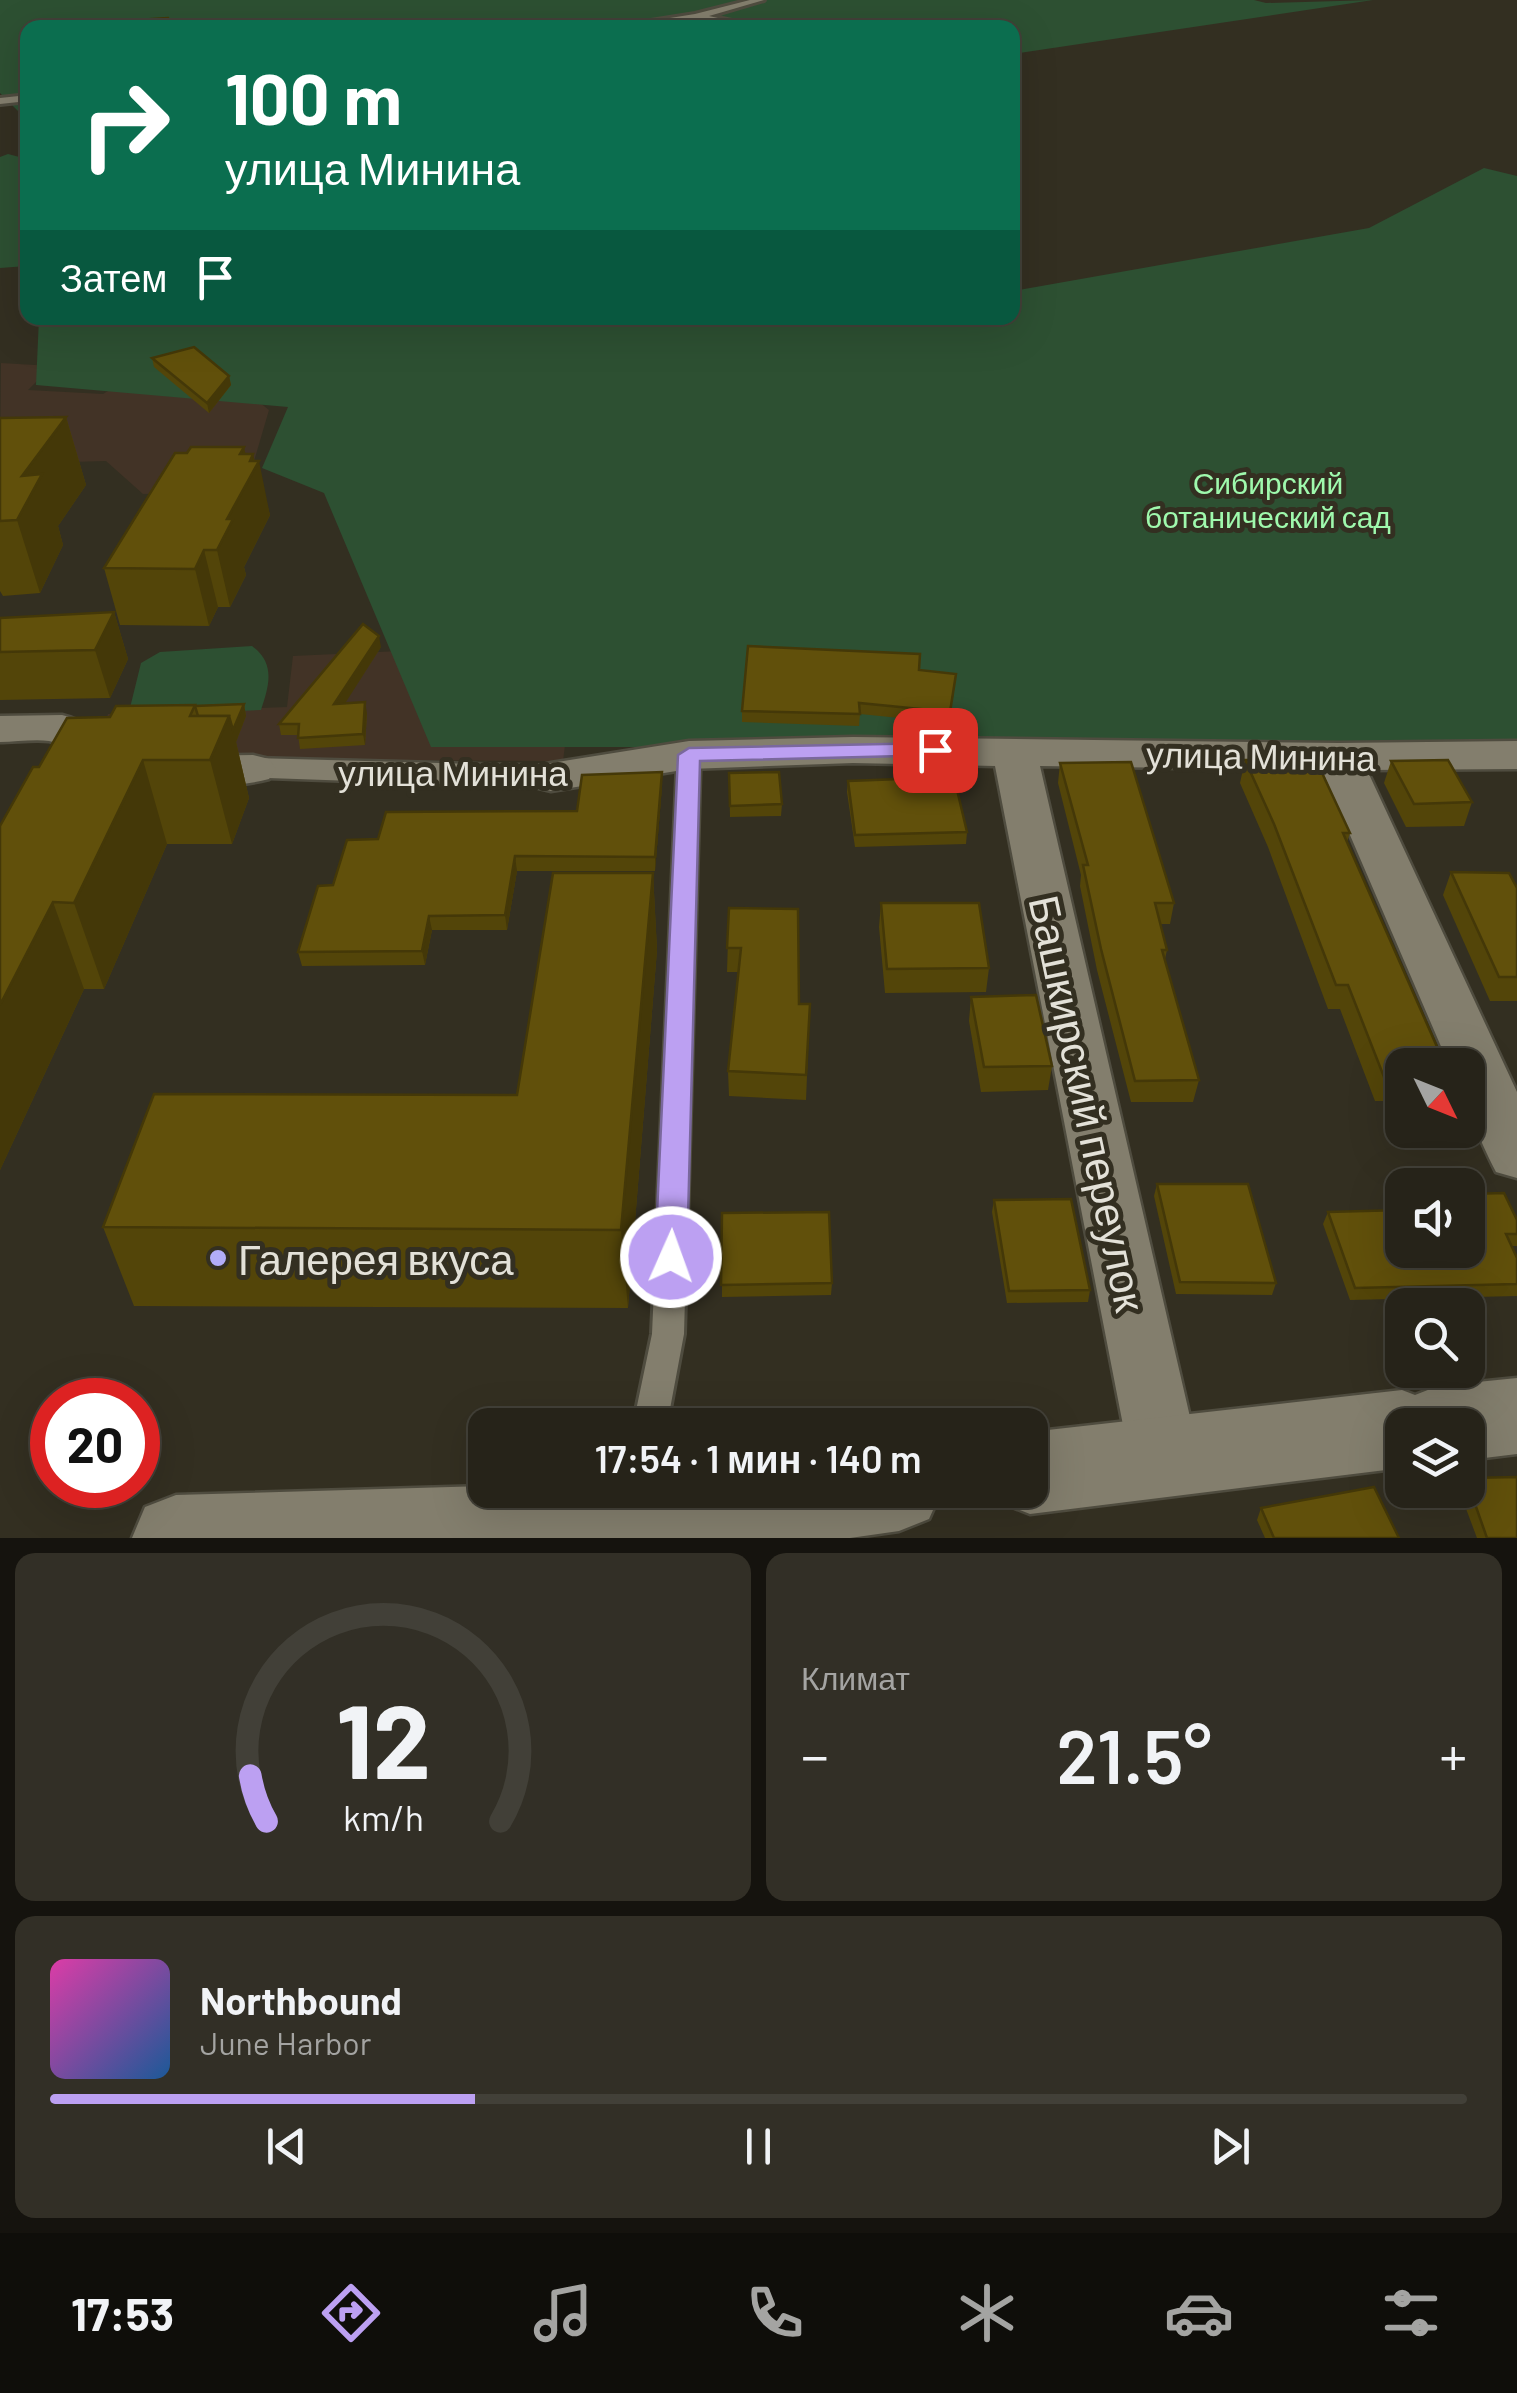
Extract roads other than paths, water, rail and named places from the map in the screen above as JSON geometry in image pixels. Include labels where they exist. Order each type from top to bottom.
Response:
[{"type":"street","name":"улица Минина","points":[[0,730],[62,728],[123,771],[552,777],[689,755],[1014,750],[1339,758],[1517,755]]},
{"type":"street","name":"Башкирский переулок","points":[[1014,750],[1164,1456]]},
{"type":"street","points":[[1339,758],[1517,1155]]},
{"type":"street","points":[[1485,1420],[1517,1416]]},
{"type":"street","points":[[1048,1471],[1385,1431]]},
{"type":"street","points":[[176,1538],[618,1508]]},
{"type":"street","points":[[745,1508],[857,1509]]},
{"type":"lane","points":[[668,20],[760,0]]},
{"type":"lane","points":[[696,16],[717,20]]},
{"type":"lane","points":[[653,1408],[668,1334],[689,755]]},
{"type":"place","name":"Галерея вкуса","points":[[218,1258]]},
{"type":"park label","name":"Сибирский ботанический сад","points":[[1268,499]]}]
